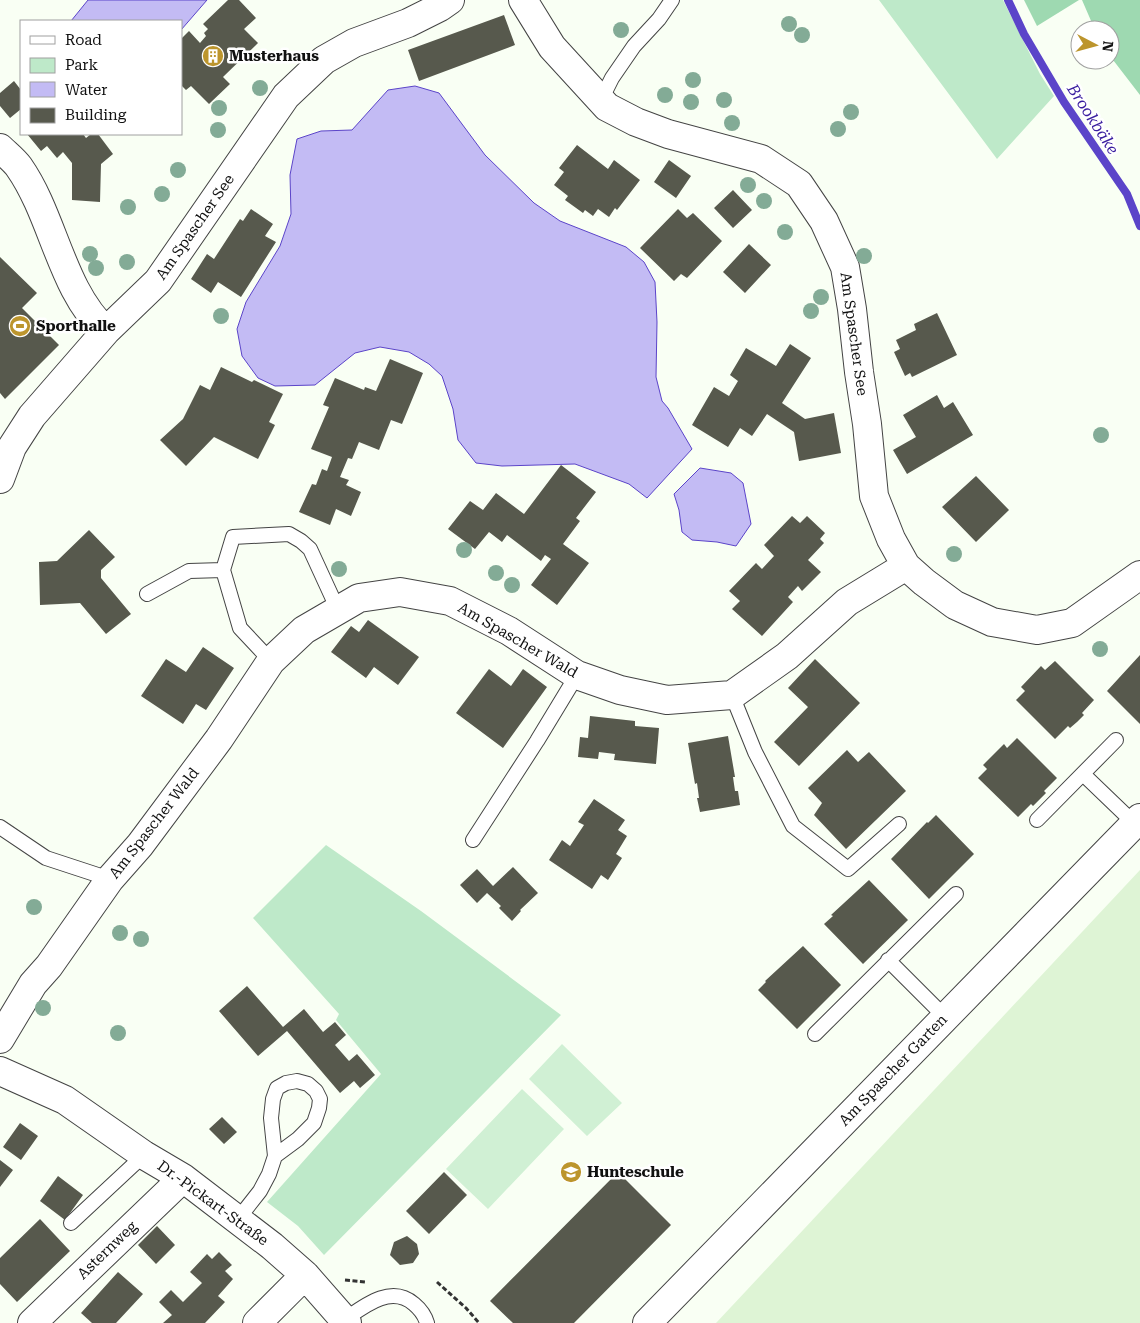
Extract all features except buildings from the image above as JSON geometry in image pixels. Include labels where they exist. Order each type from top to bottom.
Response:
[{"type":"street","name":"Am Spascher See","points":[[0,478],[12,447],[32,416],[106,331],[158,281],[286,96],[324,60],[354,43],[408,23],[450,0]]},
{"type":"street","name":"Am Spascher See","points":[[523,0],[552,47],[607,107],[668,134],[761,159],[799,184],[824,221],[845,267],[867,424],[874,496],[891,539],[906,566],[955,605],[992,622],[1037,630],[1072,622],[1140,575]]},
{"type":"street","points":[[0,148],[18,165],[37,199],[76,292],[93,319],[106,331]]},
{"type":"street","points":[[732,695],[787,656],[847,602],[906,566]]},
{"type":"street","name":"Am Spascher Wald","points":[[0,1039],[33,984],[49,966],[110,879],[140,845],[219,739],[271,661],[304,630],[359,598],[400,592],[450,601],[509,631],[577,675],[620,690],[666,700],[732,695]]},
{"type":"street","name":"Am Spascher Garten","points":[[647,1323],[1137,821]]},
{"type":"street","name":"Dr.-Pickart-Straße","points":[[0,1071],[65,1100],[183,1178],[238,1219],[305,1275],[346,1321]]},
{"type":"street","name":"Asternweg","points":[[32,1323],[183,1178]]},
{"type":"street","points":[[257,1323],[305,1275]]},
{"type":"lane","points":[[601,100],[612,78],[634,46],[660,19],[672,0]]},
{"type":"lane","points":[[271,661],[240,628],[223,570],[233,537],[289,534],[301,541],[310,549],[338,610]]},
{"type":"lane","points":[[148,594],[189,571],[223,570]]},
{"type":"lane","points":[[472,840],[537,741],[577,675]]},
{"type":"lane","points":[[732,695],[755,752],[793,826],[848,869],[899,824]]},
{"type":"lane","points":[[1037,820],[1116,740]]},
{"type":"lane","points":[[1083,774],[1137,821]]},
{"type":"lane","points":[[0,827],[46,858],[110,879]]},
{"type":"lane","points":[[815,1034],[956,894]]},
{"type":"lane","points":[[888,960],[945,1017]]},
{"type":"lane","points":[[238,1219],[260,1191],[269,1174],[275,1156],[271,1118],[273,1098],[277,1088],[286,1082],[297,1081],[308,1084],[316,1091],[320,1099],[314,1123],[298,1139],[275,1156]]},
{"type":"lane","points":[[71,1223],[144,1154]]},
{"type":"lane","points":[[346,1321],[370,1303],[384,1297],[398,1296],[408,1298],[418,1307],[427,1323]]},
{"type":"path","points":[[437,1282],[466,1308],[479,1323]]},
{"type":"green space","points":[[879,0],[1003,0],[1040,74],[1054,96],[997,159]]},
{"type":"green space","points":[[1024,0],[1079,0],[1037,26]]},
{"type":"green space","points":[[1082,0],[1140,0],[1140,95],[1120,69],[1120,20],[1091,20]]},
{"type":"green space","points":[[326,845],[421,911],[561,1015],[324,1255],[298,1226],[267,1202],[381,1074],[336,1020],[339,1014],[253,918]]},
{"type":"green space","points":[[1140,870],[1140,1323],[716,1323]]},
{"type":"green space","points":[[562,1044],[622,1103],[587,1136],[529,1079]]},
{"type":"green space","points":[[522,1089],[564,1129],[488,1209],[446,1169]]},
{"type":"water","points":[[88,0],[207,0],[182,29],[182,20],[72,20]]},
{"type":"water","points":[[415,86],[439,93],[485,155],[534,203],[560,221],[626,247],[644,262],[655,282],[657,322],[656,377],[662,401],[692,449],[647,498],[629,484],[575,464],[502,466],[476,463],[458,440],[453,409],[442,376],[429,364],[409,352],[380,347],[355,353],[315,385],[275,386],[258,378],[242,356],[237,329],[246,302],[280,246],[291,214],[290,175],[297,139],[321,131],[352,130],[388,90]]},
{"type":"water","points":[[700,468],[731,473],[743,483],[751,524],[736,546],[692,540],[682,532],[679,510],[674,494]]},
{"type":"waterway","name":"Brookbäke","points":[[1008,0],[1024,34],[1064,102],[1127,194],[1140,226]]},
{"type":"place","name":"Musterhaus","points":[[213,56]]},
{"type":"place","name":"Sporthalle","points":[[20,326]]},
{"type":"place","name":"Hunteschule","points":[[571,1172]]}]
